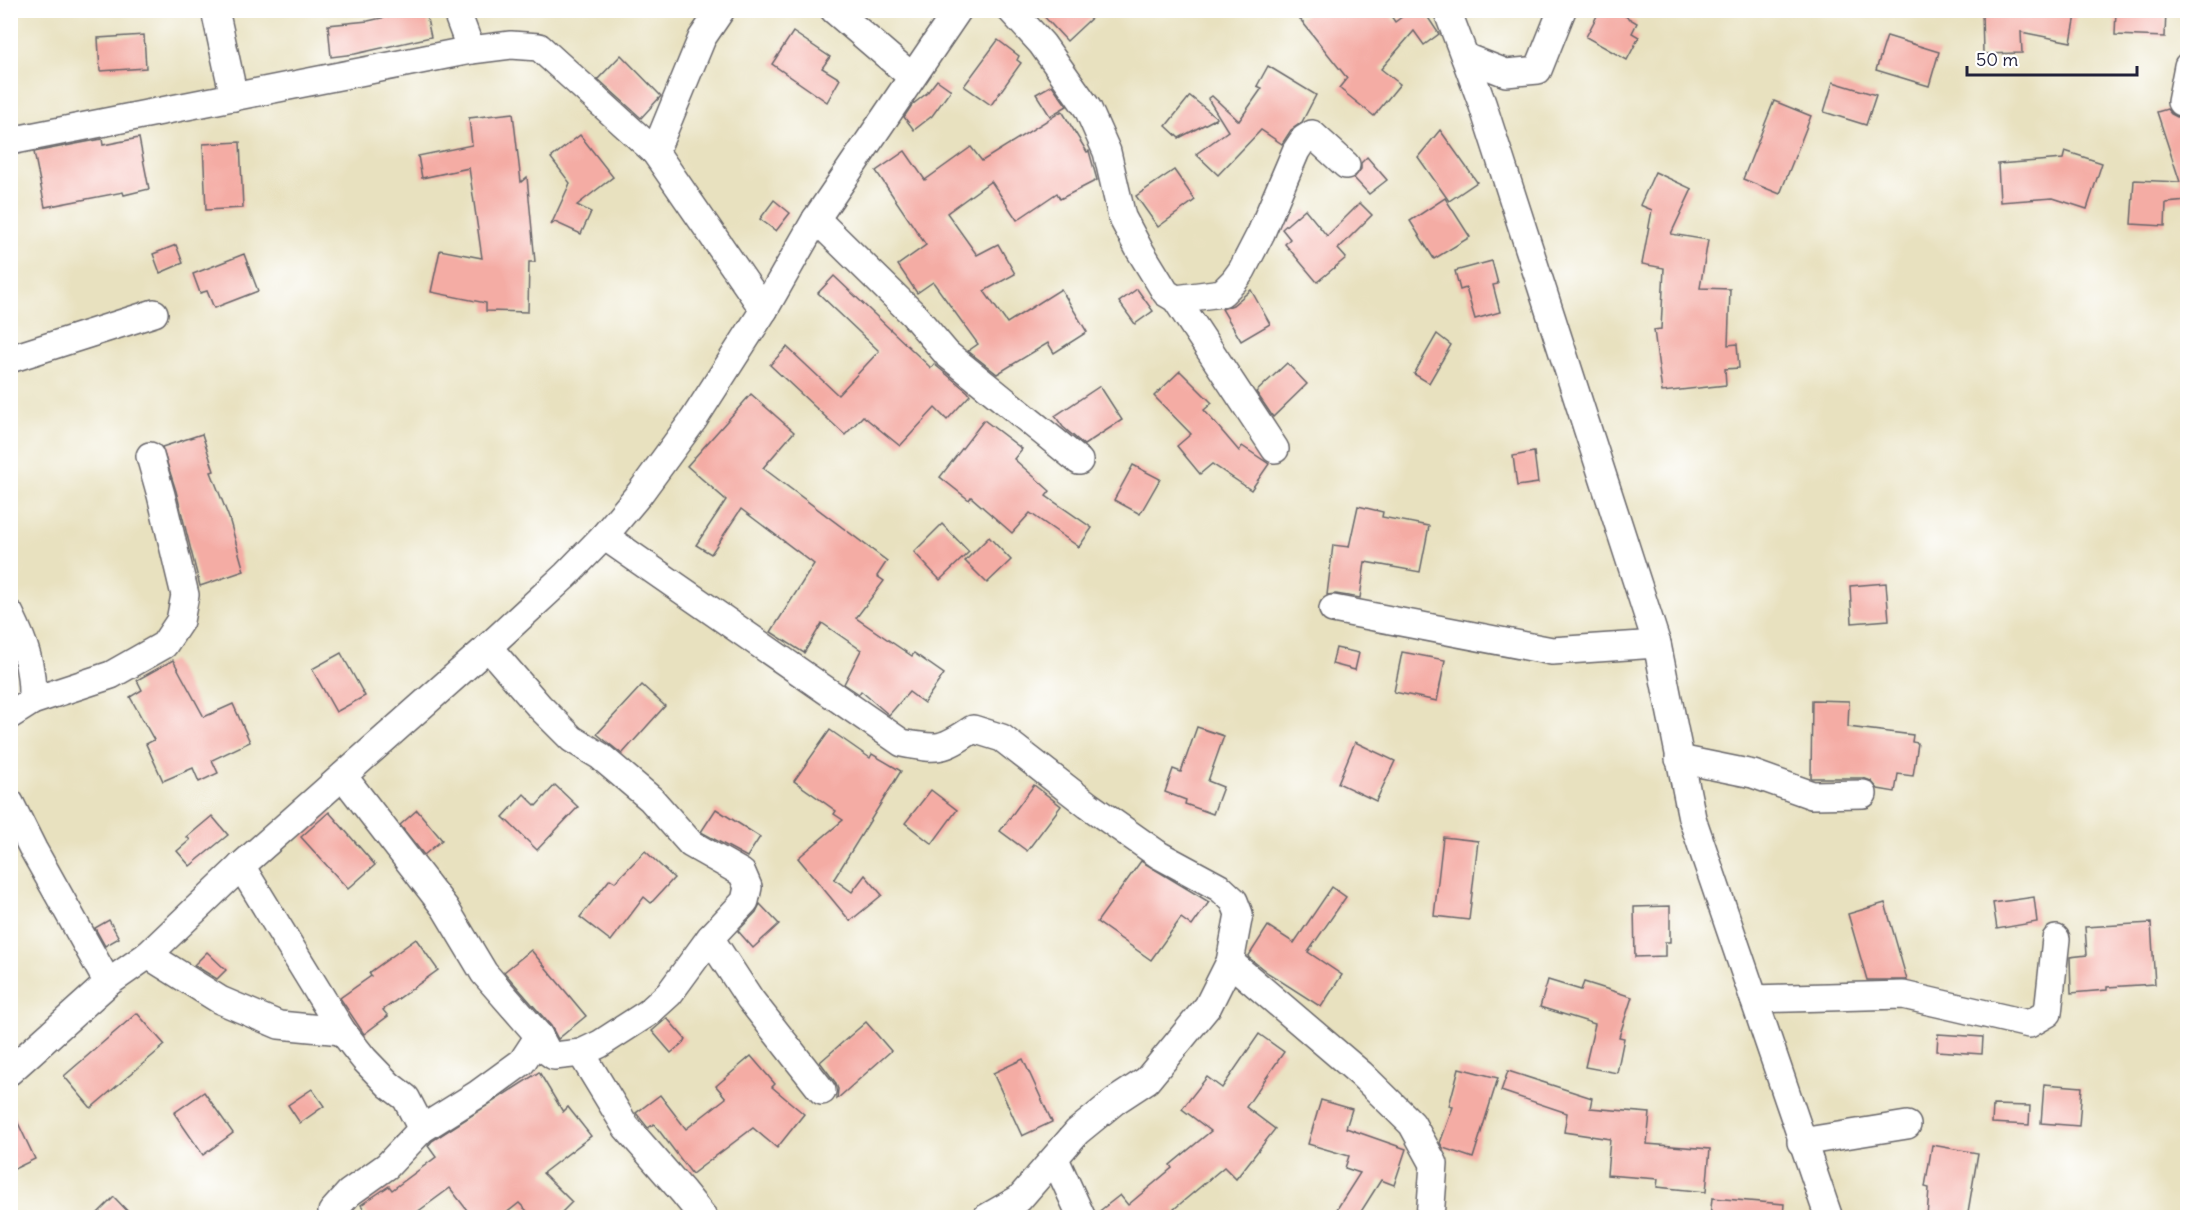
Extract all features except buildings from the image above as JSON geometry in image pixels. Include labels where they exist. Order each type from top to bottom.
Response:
[{"type":"street","points":[[214,10],[234,97]]},
{"type":"street","points":[[456,10],[471,50]]},
{"type":"street","points":[[655,152],[702,38],[721,10]]},
{"type":"street","points":[[834,10],[911,76]]},
{"type":"street","points":[[1011,10],[1042,44],[1088,109],[1107,152],[1122,217],[1139,249],[1167,293],[1176,299],[1275,448]]},
{"type":"street","points":[[1447,10],[1482,103],[1657,644],[1692,818],[1828,1218]]},
{"type":"street","points":[[1465,57],[1506,72],[1538,70],[1562,10]]},
{"type":"street","points":[[10,1071],[108,983],[148,955],[241,866],[488,647],[566,575],[604,536],[640,493],[694,419],[764,310],[816,219],[951,13]]},
{"type":"street","points":[[10,141],[471,50],[511,45],[539,47],[655,152],[764,310]]},
{"type":"street","points":[[2181,102],[2187,66]]},
{"type":"street","points":[[1176,299],[1222,293],[1234,281],[1261,233],[1296,151],[1308,135],[1312,134],[1347,165]]},
{"type":"street","points":[[816,219],[913,314],[947,354],[1079,461]]},
{"type":"street","points":[[10,359],[154,313]]},
{"type":"street","points":[[21,708],[111,675],[164,645],[180,621],[185,594],[150,456]]},
{"type":"street","points":[[604,536],[902,743],[933,749],[948,745],[973,729],[1002,738],[1088,805],[1159,855],[1220,888],[1234,902],[1239,915],[1230,962],[1208,1006],[1147,1080],[1115,1101],[1077,1132],[1019,1199],[986,1218]]},
{"type":"street","points":[[1333,609],[1552,651],[1657,644]]},
{"type":"street","points":[[10,614],[25,646],[32,677],[21,708]]},
{"type":"street","points":[[343,776],[445,908],[484,973],[539,1036],[547,1051],[554,1056],[581,1053],[600,1044],[655,1007],[669,994],[710,938],[745,901],[748,887],[742,873],[691,844],[651,799],[600,756],[572,739],[539,706],[488,647]]},
{"type":"street","points":[[1679,759],[1753,774],[1812,795],[1863,794]]},
{"type":"street","points":[[10,803],[108,983]]},
{"type":"street","points":[[241,866],[342,1031],[364,1059],[389,1085],[406,1098],[422,1129]]},
{"type":"street","points":[[710,938],[744,991],[822,1091]]},
{"type":"street","points":[[1754,999],[1903,995],[2029,1024],[2048,1013],[2056,939]]},
{"type":"street","points":[[148,955],[220,1000],[279,1025],[342,1031]]},
{"type":"street","points":[[1230,962],[1361,1074],[1412,1124],[1434,1164],[1430,1218]]},
{"type":"street","points":[[331,1216],[349,1193],[387,1166],[422,1129],[478,1094],[522,1062],[539,1036]]},
{"type":"street","points":[[581,1053],[626,1127],[684,1191],[704,1218]]},
{"type":"street","points":[[1801,1142],[1906,1125]]},
{"type":"street","points":[[1055,1159],[1082,1218]]}]
